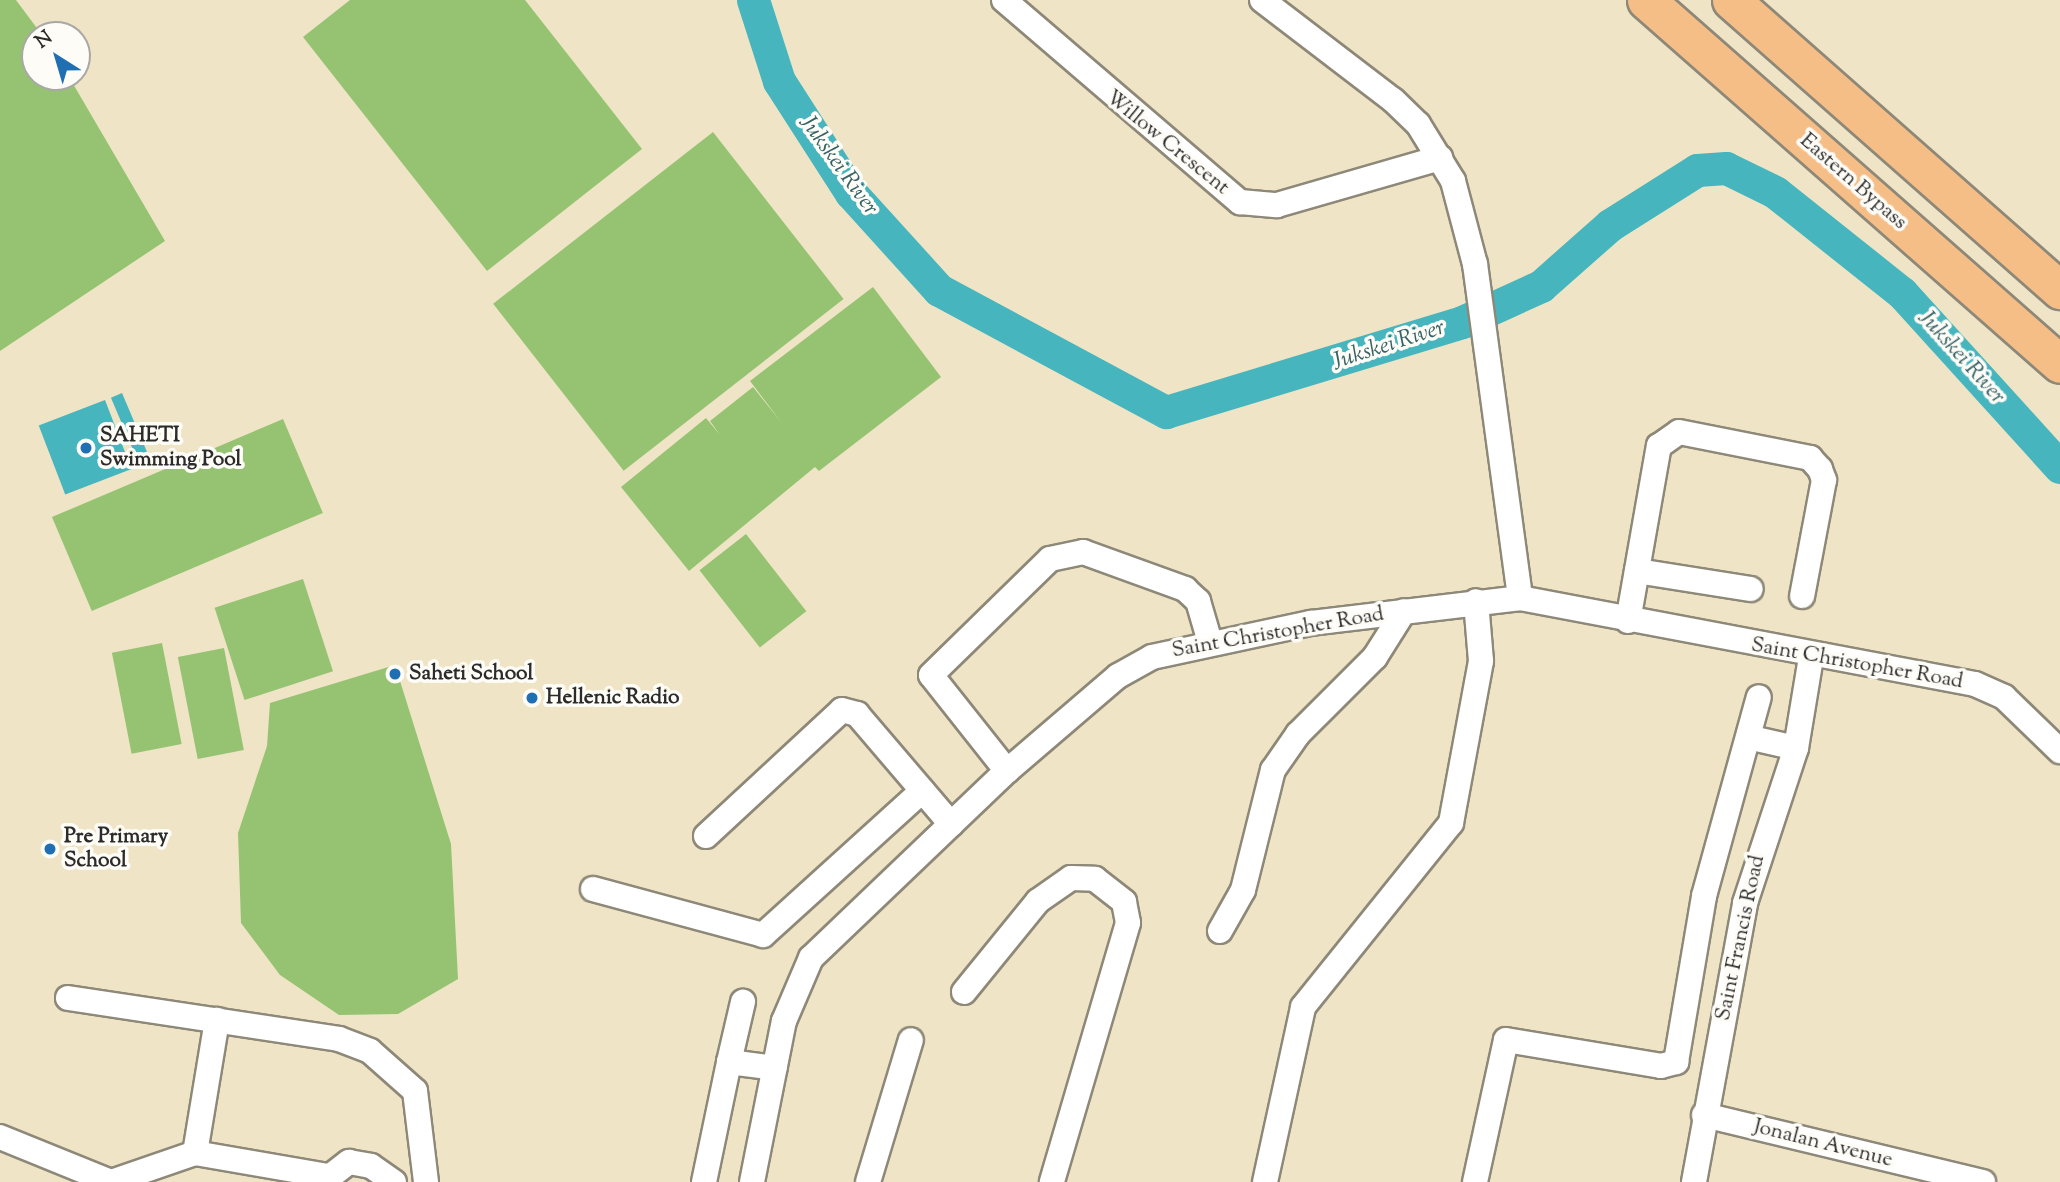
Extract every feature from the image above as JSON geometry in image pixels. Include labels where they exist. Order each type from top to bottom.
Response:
[{"type":"highway","name":"Eastern Bypass","points":[[1646,0],[2060,364]]},
{"type":"highway","points":[[1731,0],[2060,290]]},
{"type":"street","name":"Willow Crescent","points":[[1004,0],[1240,202],[1276,205],[1440,158]]},
{"type":"street","points":[[1262,0],[1393,100],[1440,158],[1464,209],[1486,334],[1520,598]]},
{"type":"street","points":[[1628,621],[1659,446],[1679,432],[1810,458],[1820,469],[1824,480],[1802,596]]},
{"type":"street","points":[[1007,771],[931,675],[1050,559],[1083,552],[1185,589],[1198,601],[1210,642]]},
{"type":"street","points":[[1637,571],[1751,589]]},
{"type":"street","name":"Saint Christopher Road","points":[[752,1182],[789,1005],[811,958],[1007,771],[1136,663],[1210,642],[1404,611],[1520,598],[1811,657],[1992,689],[2060,751]]},
{"type":"street","points":[[1265,1182],[1303,1007],[1451,823],[1481,661],[1476,601]]},
{"type":"street","points":[[1220,931],[1242,890],[1273,770],[1298,734],[1375,657],[1404,611]]},
{"type":"street","name":"Saint Francis Road","points":[[1694,1182],[1704,1115],[1745,903],[1796,748],[1811,657]]},
{"type":"street","points":[[1475,1182],[1506,1040],[1661,1066],[1676,1062],[1704,896],[1752,738],[1759,697]]},
{"type":"street","points":[[706,836],[842,710],[857,714],[951,824]]},
{"type":"street","points":[[1752,738],[1796,748]]},
{"type":"street","points":[[593,889],[763,935],[922,790]]},
{"type":"street","points":[[964,992],[1038,901],[1071,878],[1095,879],[1124,902],[1128,923],[1052,1182]]},
{"type":"street","points":[[68,998],[339,1039],[397,1070],[415,1091],[426,1182]]},
{"type":"street","points":[[704,1182],[743,1002]]},
{"type":"street","points":[[195,1153],[217,1020]]},
{"type":"street","points":[[868,1182],[911,1040]]},
{"type":"street","points":[[729,1062],[775,1068]]},
{"type":"street","name":"Jonalan Avenue","points":[[1704,1115],[1983,1182]]},
{"type":"street","points":[[0,1137],[111,1182],[195,1153],[326,1179],[349,1162],[371,1166],[394,1182]]},
{"type":"green space","points":[[0,0],[16,0],[32,21],[21,21],[21,91],[77,91],[165,241],[0,351]]},
{"type":"green space","points":[[350,0],[525,0],[642,149],[487,271],[303,37]]},
{"type":"green space","points":[[713,132],[844,299],[624,471],[493,304]]},
{"type":"green space","points":[[873,287],[941,377],[819,471],[815,467],[689,571],[621,487],[706,418],[720,435],[710,421],[753,387],[781,422],[750,381]]},
{"type":"green space","points":[[283,419],[323,513],[92,611],[52,517]]},
{"type":"green space","points":[[746,534],[806,611],[760,648],[700,570]]},
{"type":"green space","points":[[303,579],[333,671],[245,700],[215,608]]},
{"type":"green space","points":[[162,643],[182,744],[132,754],[112,653]]},
{"type":"green space","points":[[224,648],[244,750],[198,759],[178,657]]},
{"type":"green space","points":[[395,665],[451,844],[458,979],[398,1014],[339,1015],[280,975],[241,923],[238,833],[267,746],[270,703]]},
{"type":"water","points":[[122,393],[151,460],[139,465],[111,398]]},
{"type":"water","name":"SAHETI Swimming Pool","points":[[105,400],[132,469],[65,495],[39,425]]},
{"type":"waterway","name":"Jukskei River","points":[[753,0],[779,81],[851,193],[939,290],[1166,412],[1462,322],[1541,286],[1610,225],[1697,170],[1726,168],[1775,192],[1902,293],[2060,467]]},
{"type":"place","name":"SAHETI Swimming Pool","points":[[86,448]]},
{"type":"place","name":"Saheti School","points":[[395,674]]},
{"type":"place","name":"Hellenic Radio","points":[[532,698]]},
{"type":"place","name":"Pre Primary School","points":[[50,849]]}]
